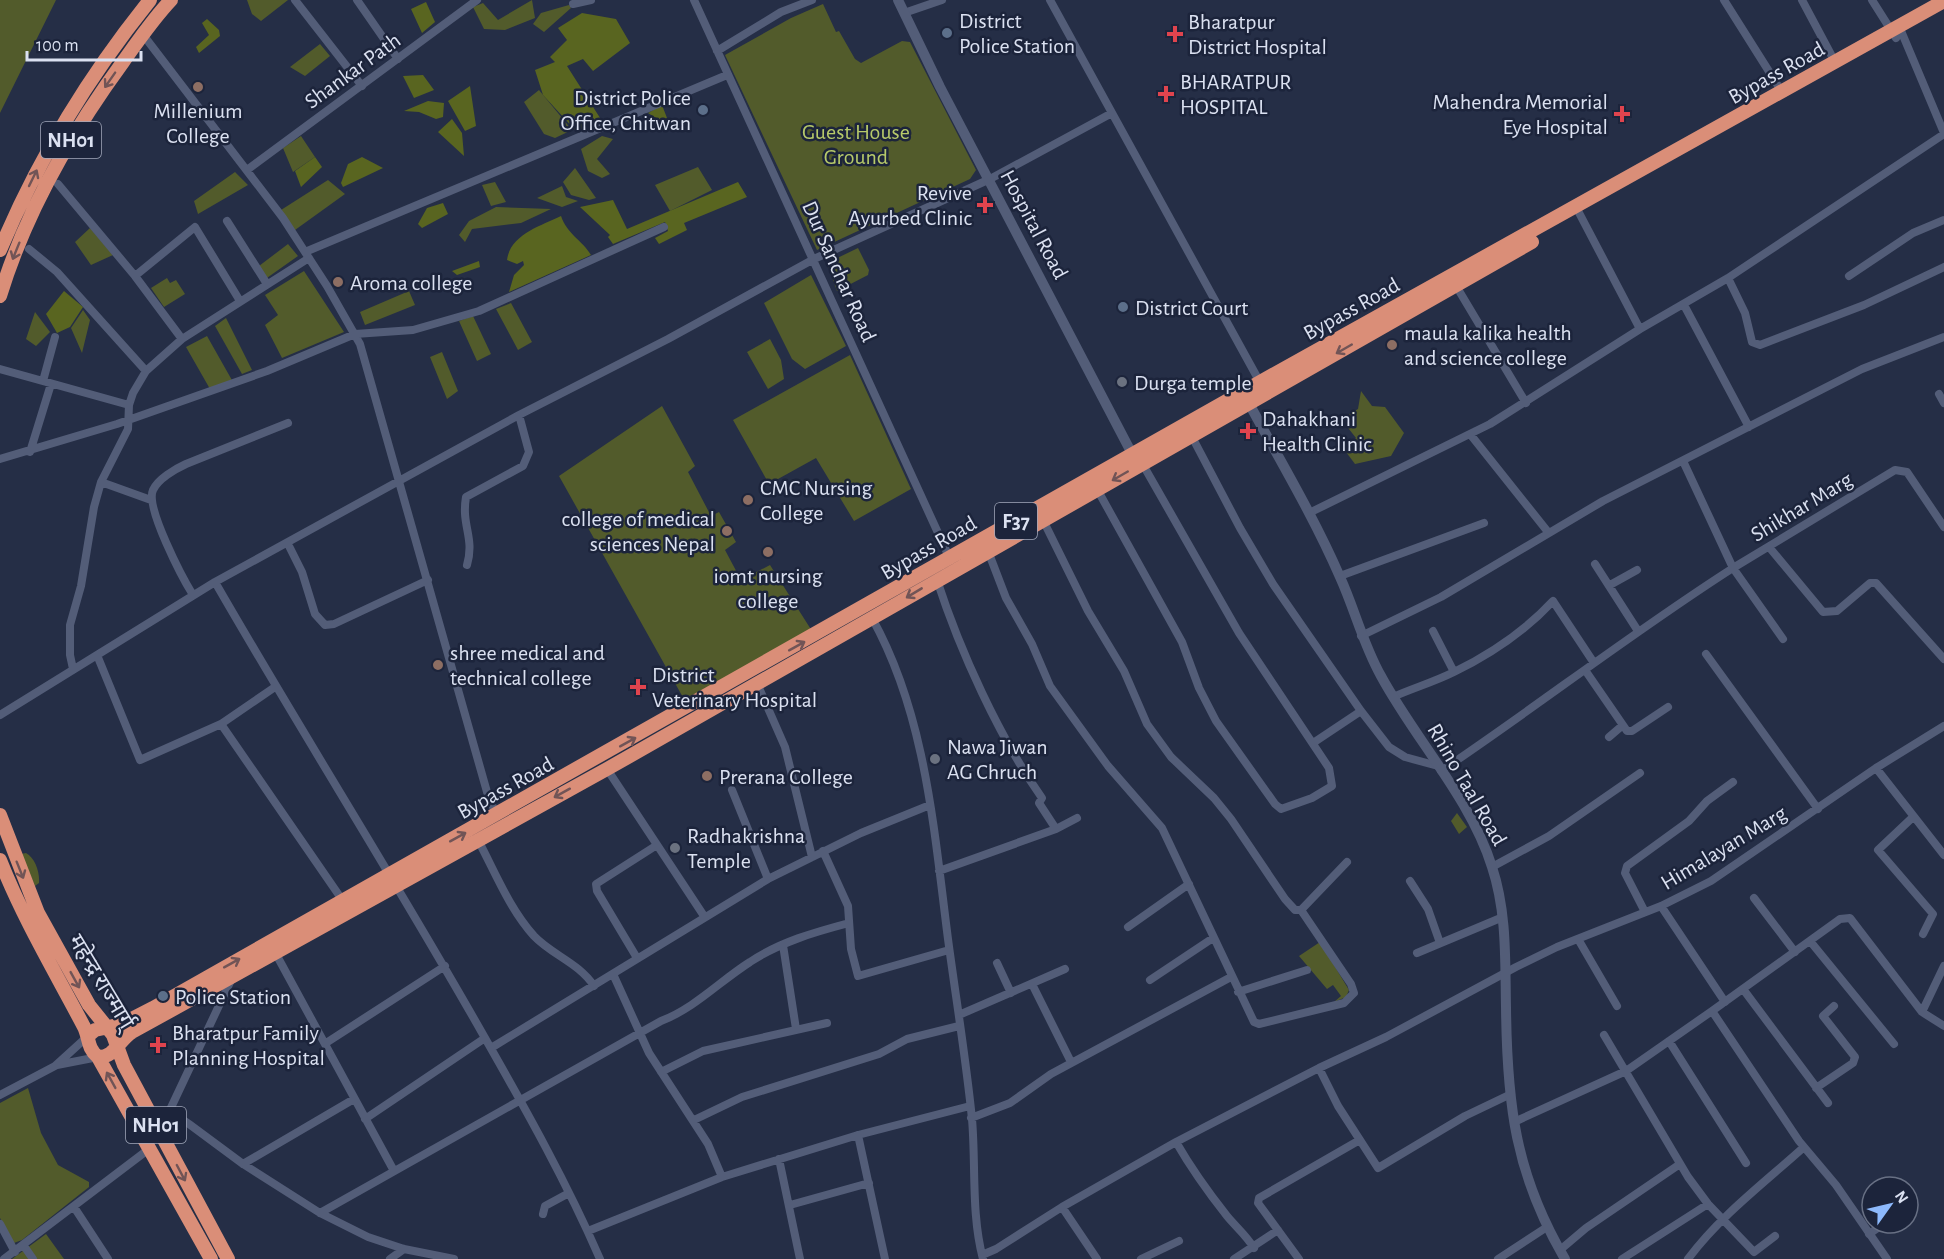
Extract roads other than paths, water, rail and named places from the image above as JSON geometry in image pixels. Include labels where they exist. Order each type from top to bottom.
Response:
[{"type":"highway","name":"NH01","points":[[0,250],[46,151],[82,92],[150,0]]},
{"type":"highway","name":"NH01","points":[[0,296],[20,242],[51,175],[76,131],[143,34],[171,0]]},
{"type":"highway","name":"Bypass Road","points":[[440,854],[478,840],[607,769],[950,559],[1138,459],[1897,32],[1944,1]]},
{"type":"highway","name":"Bypass Road","points":[[1699,144],[1835,62],[1944,10]]},
{"type":"highway","name":"Bypass Road","points":[[1263,388],[1455,284],[1578,211]]},
{"type":"highway","name":"Bypass Road","points":[[88,1036],[95,1030],[122,1024],[210,983],[232,978],[276,954],[440,854],[497,815],[754,677],[872,618],[1097,489],[1138,459]]},
{"type":"highway","name":"महेन्द्र राज्मार्ग्","points":[[0,815],[38,913],[89,1005],[113,1035],[124,1065],[228,1259]]},
{"type":"highway","name":"महेन्द्र राज्मार्ग्","points":[[0,860],[44,957],[88,1036],[88,1046],[98,1057],[211,1259]]},
{"type":"highway","name":"Bypass Road","points":[[98,1057],[109,1055],[126,1036],[344,901],[395,880]]},
{"type":"street","points":[[295,0],[362,86]]},
{"type":"street","points":[[357,0],[398,59]]},
{"type":"street","name":"Shankar Path","points":[[247,170],[477,0]]},
{"type":"street","points":[[573,4],[591,0]]},
{"type":"street","name":"Dur Sanchar Road","points":[[694,0],[950,559]]},
{"type":"street","points":[[717,51],[792,4],[812,0]]},
{"type":"street","name":"Hospital Road","points":[[898,0],[934,77],[1138,459]]},
{"type":"street","points":[[904,13],[942,0]]},
{"type":"street","points":[[1050,0],[1263,388]]},
{"type":"street","points":[[1724,0],[1782,92]]},
{"type":"street","points":[[1803,0],[1835,62]]},
{"type":"street","points":[[1309,513],[1470,434],[1526,403],[1640,329],[1728,278],[1944,133],[1897,32],[1872,0]]},
{"type":"street","points":[[132,23],[143,34],[247,170],[307,255],[355,334],[364,356],[489,799],[497,815]]},
{"type":"street","points":[[73,669],[70,655],[70,625],[81,586],[94,507],[101,482],[124,437],[129,419],[129,405],[146,371],[182,339],[307,255],[727,75]]},
{"type":"street","points":[[0,715],[215,582],[288,544],[519,415],[668,339],[814,259],[990,179],[1112,112]]},
{"type":"street","points":[[58,184],[135,276],[182,339]]},
{"type":"street","points":[[1578,211],[1640,329]]},
{"type":"street","points":[[1849,276],[1913,233],[1944,220]]},
{"type":"street","points":[[227,221],[267,284]]},
{"type":"street","points":[[135,276],[195,227],[240,301]]},
{"type":"street","points":[[0,459],[30,452],[267,371],[355,334],[413,330],[479,311],[664,227]]},
{"type":"street","points":[[29,249],[57,272],[146,371]]},
{"type":"street","points":[[1728,278],[1745,313],[1752,342],[1760,345],[1864,304],[1944,267]]},
{"type":"street","points":[[1455,284],[1526,403]]},
{"type":"street","points":[[1684,305],[1749,427]]},
{"type":"street","points":[[30,452],[55,337]]},
{"type":"street","points":[[1361,636],[1441,597],[1548,532],[1862,369],[1944,337]]},
{"type":"street","points":[[0,369],[129,405]]},
{"type":"street","points":[[1939,394],[1944,403]]},
{"type":"street","name":"Rhino Taal Road","points":[[1246,398],[1309,513],[1340,576],[1361,636],[1393,697],[1476,830],[1492,867],[1503,917],[1514,1122],[1523,1168],[1546,1227],[1562,1254]]},
{"type":"street","points":[[467,566],[472,549],[463,515],[466,497],[523,465],[529,452],[519,415]]},
{"type":"street","points":[[193,595],[181,576],[151,500],[153,491],[175,470],[288,423]]},
{"type":"street","points":[[1189,430],[1240,528],[1288,608],[1361,711],[1389,747],[1405,757],[1439,769],[1733,568],[1683,461]]},
{"type":"street","points":[[1470,434],[1548,532]]},
{"type":"street","points":[[1097,489],[1182,642],[1199,688],[1216,721],[1275,804],[1281,809],[1312,798],[1332,786],[1329,768],[1239,633],[1138,459]]},
{"type":"street","name":"Shikhar Marg","points":[[1783,639],[1733,568],[1895,470],[1907,472],[1943,525]]},
{"type":"street","points":[[101,482],[151,500]]},
{"type":"street","points":[[1043,520],[1088,611],[1124,671],[1147,724],[1171,757],[1220,805],[1285,899],[1295,910],[1301,910],[1347,862]]},
{"type":"street","points":[[1340,576],[1484,523]]},
{"type":"street","points":[[288,544],[302,572],[315,614],[325,625],[334,624],[428,580]]},
{"type":"street","points":[[1769,547],[1823,612],[1837,611],[1870,583],[1876,583],[1944,659]]},
{"type":"street","points":[[987,551],[1006,598],[1032,644],[1050,686],[1108,766],[1162,828],[1249,1015],[1259,1024],[1329,1008],[1351,998],[1354,993],[1351,984],[1301,910]]},
{"type":"street","points":[[1595,564],[1638,631]]},
{"type":"street","points":[[1610,585],[1637,570]]},
{"type":"street","points":[[937,580],[954,634],[1009,744],[1042,798],[1039,803],[1056,829]]},
{"type":"street","points":[[215,582],[275,687],[395,880],[445,966],[520,1100],[588,1231],[600,1259]]},
{"type":"street","points":[[1393,697],[1454,672],[1532,624],[1553,601],[1594,663]]},
{"type":"street","points":[[872,618],[885,642],[909,711],[930,806],[972,1118],[982,1257]]},
{"type":"street","points":[[1432,631],[1454,672]]},
{"type":"street","points":[[1706,654],[1818,809]]},
{"type":"street","points":[[97,655],[140,760],[221,724],[275,687]]},
{"type":"street","points":[[1585,670],[1627,731],[1632,731],[1668,707]]},
{"type":"street","points":[[754,677],[785,747],[812,857]]},
{"type":"street","points":[[1313,743],[1361,711]]},
{"type":"street","points":[[221,724],[344,901]]},
{"type":"street","points":[[1609,738],[1623,725]]},
{"type":"street","name":"Himalayan Marg","points":[[982,1257],[1062,1207],[1176,1142],[1319,1068],[1386,1037],[1506,973],[1578,939],[1661,906],[1729,870],[1876,768],[1944,726]]},
{"type":"street","points":[[1876,768],[1944,855]]},
{"type":"street","points":[[607,769],[704,916]]},
{"type":"street","points":[[1492,867],[1541,841],[1641,773]]},
{"type":"street","points":[[1645,912],[1625,873],[1627,866],[1689,821],[1707,801],[1733,782]]},
{"type":"street","points":[[732,790],[768,879]]},
{"type":"street","points":[[491,1048],[768,879],[823,851],[930,806]]},
{"type":"street","points":[[1913,817],[1878,850],[1934,914],[1923,934]]},
{"type":"street","points":[[939,870],[1056,829],[1077,818]]},
{"type":"street","points":[[478,840],[510,901],[534,935],[582,972],[594,986]]},
{"type":"street","points":[[637,957],[597,891],[596,884],[657,845]]},
{"type":"street","points":[[823,851],[848,906],[851,949],[858,976],[949,950]]},
{"type":"street","points":[[1410,881],[1428,909],[1440,943]]},
{"type":"street","points":[[1128,927],[1189,884]]},
{"type":"street","points":[[1754,898],[1795,952]]},
{"type":"street","points":[[1661,906],[1725,1002]]},
{"type":"street","points":[[1417,953],[1503,917]]},
{"type":"street","points":[[1514,1122],[1626,1071],[1840,920],[1850,918],[1922,1012],[1944,1026]]},
{"type":"street","points":[[320,1213],[520,1100],[679,1014],[752,961],[813,933],[849,923]]},
{"type":"street","points":[[1150,980],[1213,938]]},
{"type":"street","points":[[1578,939],[1617,1006]]},
{"type":"street","points":[[1810,941],[1894,1044]]},
{"type":"street","points":[[783,945],[796,1029]]},
{"type":"street","points":[[276,954],[394,1171]]},
{"type":"street","points":[[997,963],[1011,993]]},
{"type":"street","points":[[326,1043],[445,966]]},
{"type":"street","points":[[1922,1012],[1944,966]]},
{"type":"street","points":[[958,1015],[1065,969]]},
{"type":"street","points":[[1238,992],[1307,970]]},
{"type":"street","points":[[613,974],[661,1072],[708,1144],[722,1177]]},
{"type":"street","points":[[972,1118],[1010,1103],[1071,1062],[1231,977]]},
{"type":"street","points":[[232,978],[166,1115],[176,1115],[243,1164],[320,1213],[368,1236],[404,1249],[454,1259]]},
{"type":"street","points":[[1032,984],[1071,1062]]},
{"type":"street","points":[[1743,989],[1828,1103]]},
{"type":"street","points":[[1816,1088],[1853,1063],[1855,1058],[1823,1016],[1834,1006]]},
{"type":"street","points":[[1712,1011],[1804,1146],[1836,1185],[1860,1221]]},
{"type":"street","points":[[661,1072],[703,1051],[827,1023]]},
{"type":"street","points":[[694,1120],[742,1097],[879,1054],[906,1039],[959,1026]]},
{"type":"street","points":[[1604,1035],[1680,1164],[1721,1220],[1754,1252],[1775,1236]]},
{"type":"street","points":[[0,1095],[55,1066],[88,1036]]},
{"type":"street","points":[[365,1119],[485,1038]]},
{"type":"street","points":[[1669,1041],[1746,1163]]},
{"type":"street","points":[[55,1066],[98,1057]]},
{"type":"street","points":[[1319,1068],[1358,1141],[1378,1168],[1465,1116],[1511,1094]]},
{"type":"street","points":[[243,1164],[354,1099]]},
{"type":"street","points":[[588,1231],[722,1177],[858,1136],[970,1106]]},
{"type":"street","points":[[858,1136],[885,1259]]},
{"type":"street","points":[[1299,1259],[1258,1203],[1260,1198],[1358,1141]]},
{"type":"street","points":[[1176,1142],[1198,1179],[1229,1219],[1246,1235],[1254,1248]]},
{"type":"street","points":[[1689,1259],[1700,1242],[1721,1220],[1804,1146]]},
{"type":"street","points":[[4,1259],[149,1149]]},
{"type":"street","points":[[779,1159],[800,1259]]},
{"type":"street","points":[[1562,1254],[1586,1228],[1680,1164]]},
{"type":"street","points":[[790,1205],[868,1183]]},
{"type":"street","points":[[543,1214],[545,1206],[568,1193]]},
{"type":"street","points":[[1622,1259],[1708,1204]]},
{"type":"street","points":[[74,1207],[108,1259]]},
{"type":"street","points":[[1062,1207],[1097,1259]]},
{"type":"street","points":[[0,1224],[15,1252]]},
{"type":"street","points":[[1498,1259],[1546,1227]]},
{"type":"street","points":[[1234,1259],[1254,1248],[1278,1230]]},
{"type":"street","points":[[1870,1235],[1887,1259]]},
{"type":"street","points":[[1141,1259],[1179,1241]]},
{"type":"street","points":[[24,1246],[33,1259]]},
{"type":"street","points":[[390,1259],[404,1249]]},
{"type":"place","name":"District Police Station","points":[[947,33]]},
{"type":"place","name":"Bharatpur District Hospital","points":[[1175,34]]},
{"type":"place","name":"Millenium College","points":[[198,87]]},
{"type":"place","name":"BHARATPUR HOSPITAL","points":[[1166,94]]},
{"type":"place","name":"District Police Office, Chitwan","points":[[703,110]]},
{"type":"place","name":"Mahendra Memorial Eye Hospital","points":[[1622,114]]},
{"type":"place","name":"Revive Ayurbed Clinic","points":[[985,205]]},
{"type":"place","name":"Aroma college","points":[[338,282]]},
{"type":"place","name":"District Court","points":[[1123,307]]},
{"type":"place","name":"maula kalika health and science college","points":[[1392,345]]},
{"type":"place","name":"Durga temple","points":[[1122,382]]},
{"type":"place","name":"Dahakhani Health Clinic","points":[[1248,431]]},
{"type":"place","name":"CMC Nursing College","points":[[748,500]]},
{"type":"place","name":"college of medical sciences Nepal","points":[[727,531]]},
{"type":"place","name":"iomt nursing college","points":[[768,552]]},
{"type":"place","name":"shree medical and technical college","points":[[438,665]]},
{"type":"place","name":"District Veterinary Hospital","points":[[638,687]]},
{"type":"place","name":"Nawa Jiwan AG Chruch","points":[[935,759]]},
{"type":"place","name":"Prerana College","points":[[707,776]]},
{"type":"place","name":"Radhakrishna Temple","points":[[675,848]]},
{"type":"place","name":"Police Station","points":[[163,996]]},
{"type":"place","name":"Bharatpur Family Planning Hospital","points":[[158,1045]]},
{"type":"park label","name":"Guest House Ground","points":[[856,144]]}]
